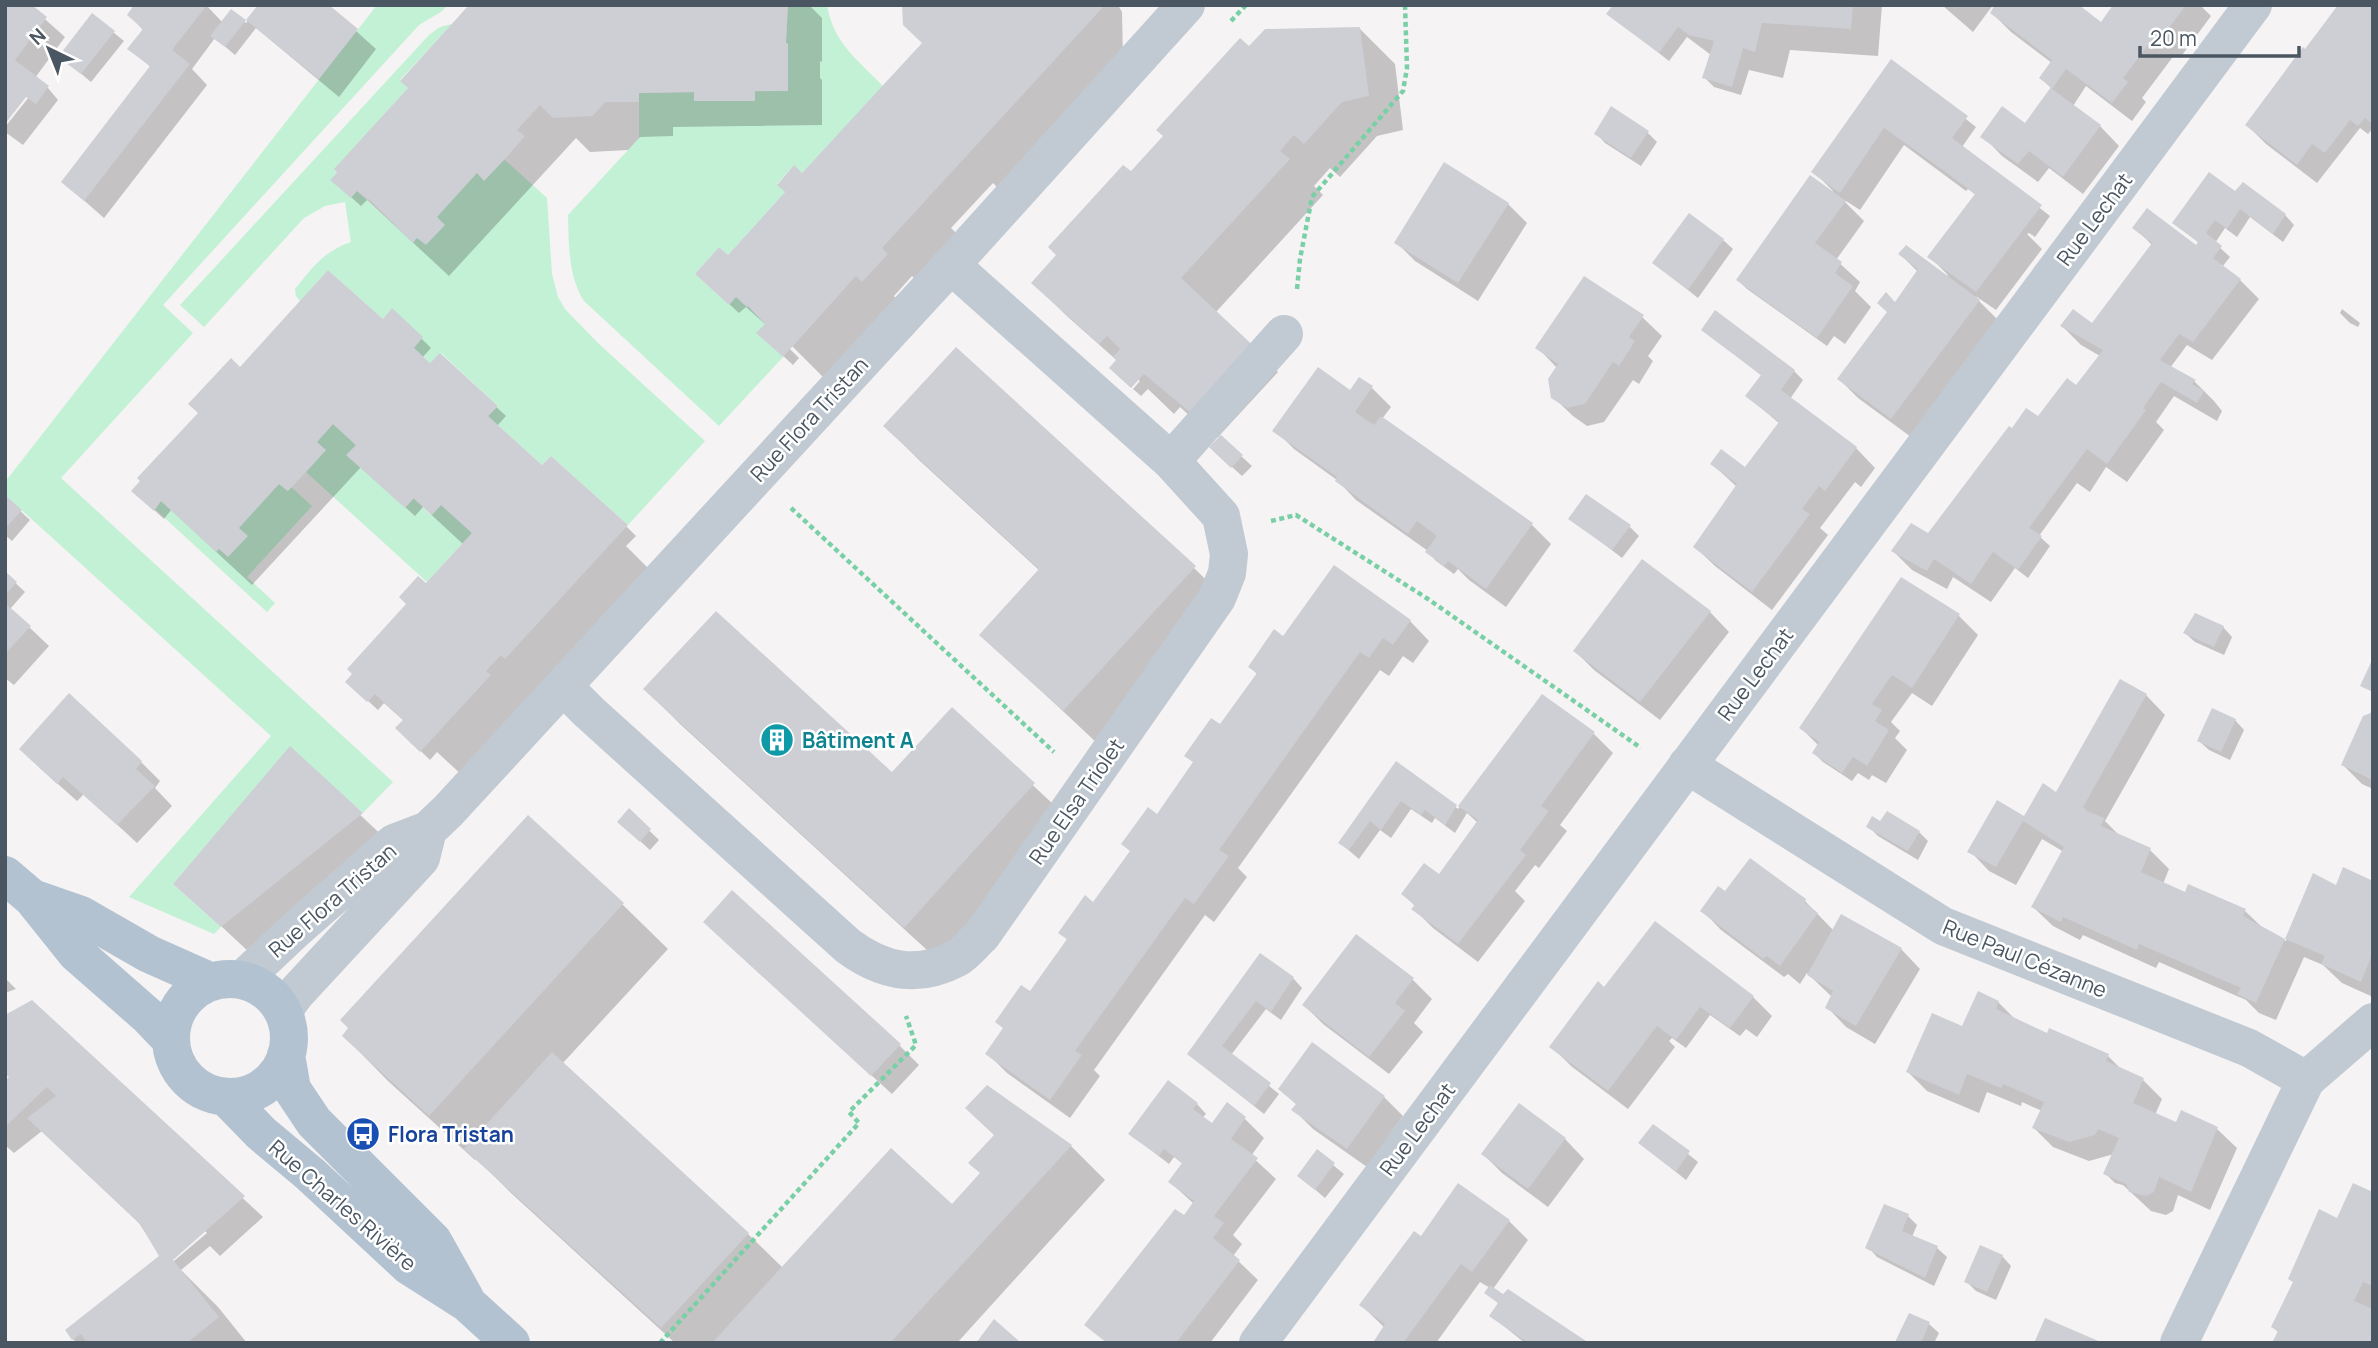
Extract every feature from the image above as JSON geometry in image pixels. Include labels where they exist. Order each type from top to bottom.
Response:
[{"type":"main road","name":"Rue Charles Rivière","points":[[19,886],[81,915],[149,954],[227,981],[259,987],[273,998],[283,1012],[288,1026],[286,1055],[292,1089],[314,1122],[433,1241],[467,1303]]},
{"type":"main road","name":"Rue Charles Rivière","points":[[19,886],[76,953],[149,1017],[171,1040],[174,1057],[182,1073],[194,1085],[209,1093],[226,1097],[261,1133],[310,1174],[409,1266],[467,1303],[511,1343]]},
{"type":"main road","points":[[171,1040],[174,1021],[182,1004],[195,991],[227,981]]},
{"type":"main road","points":[[226,1097],[246,1094],[264,1086],[278,1073],[286,1055]]},
{"type":"street","name":"Rue Flora Tristan","points":[[227,981],[295,930],[394,843],[428,830],[501,756],[1186,5]]},
{"type":"street","name":"Rue Lechat","points":[[1258,1343],[2253,5]]},
{"type":"street","name":"Rue Elsa Triolet","points":[[563,686],[848,946],[866,959],[897,969],[922,971],[959,957],[982,935],[1217,598],[1227,573],[1229,554],[1221,516],[1171,461],[951,265]]},
{"type":"street","points":[[1171,461],[1284,334]]},
{"type":"street","name":"Rue Paul Cézanne","points":[[1684,770],[1943,926],[2249,1048],[2306,1080]]},
{"type":"street","name":"Rue Flora Tristan","points":[[283,1012],[296,993],[421,858],[428,830]]},
{"type":"street","points":[[2179,1343],[2306,1080],[2373,1022]]},
{"type":"path","points":[[1284,334],[1296,302],[1300,259],[1312,197],[1403,91],[1407,68],[1405,5]]},
{"type":"path","points":[[784,501],[1072,769],[1092,779]]},
{"type":"path","points":[[1226,532],[1296,514],[1684,770]]},
{"type":"path","points":[[660,1343],[859,1123],[849,1112],[916,1045],[902,1004],[907,970]]},
{"type":"green space","points":[[377,5],[448,5],[419,25],[163,305],[193,333],[61,478],[393,782],[363,813],[290,747],[173,884],[221,927],[214,934],[129,897],[271,736],[5,495],[5,482]]},
{"type":"green space","points":[[788,5],[827,5],[841,40],[883,86],[802,173],[793,166],[777,184],[785,192],[728,255],[719,247],[695,274],[729,305],[736,297],[748,306],[765,324],[757,333],[783,357],[719,426],[584,301],[572,270],[568,215],[639,138],[639,93],[788,91]]},
{"type":"green space","points":[[452,24],[400,80],[408,88],[334,170],[413,242],[496,152],[547,198],[552,274],[558,297],[565,309],[705,441],[628,525],[551,456],[542,465],[488,416],[498,406],[441,353],[430,363],[414,348],[392,309],[383,319],[328,270],[300,301],[295,289],[307,274],[326,255],[351,242],[345,202],[325,206],[304,218],[204,327],[180,305],[429,35],[440,27]]},
{"type":"green space","points":[[333,424],[431,515],[441,505],[472,533],[427,582],[306,472],[325,450],[317,442]]},
{"type":"green space","points":[[279,484],[287,491],[291,487],[312,506],[247,577],[275,603],[267,612],[155,509],[161,501],[216,551]]},
{"type":"building","points":[[5,5],[32,5],[47,17],[15,60],[49,86],[36,104],[26,97],[5,124]]},
{"type":"building","points":[[134,5],[207,5],[172,50],[190,64],[84,201],[61,182],[150,66],[127,49],[143,29],[127,15]]},
{"type":"building","points":[[258,5],[329,5],[358,29],[319,79],[246,20]]},
{"type":"building","points":[[469,5],[788,5],[788,91],[755,91],[755,101],[694,101],[694,92],[639,93],[639,102],[605,102],[593,116],[553,118],[540,105],[517,130],[525,136],[505,159],[484,181],[477,173],[437,217],[445,225],[426,245],[417,238],[413,243],[369,199],[357,191],[351,198],[330,180],[337,173],[334,169],[408,88],[400,81]]},
{"type":"building","points":[[902,5],[1105,5],[882,248],[888,254],[862,282],[856,276],[783,357],[756,333],[765,324],[748,306],[736,297],[729,305],[695,274],[719,247],[728,255],[785,192],[777,185],[794,165],[802,173],[922,43],[903,25]]},
{"type":"building","points":[[1613,5],[1853,5],[1851,29],[1762,23],[1755,52],[1743,48],[1732,87],[1702,78],[1714,41],[1689,35],[1678,27],[1659,53],[1606,14]]},
{"type":"building","points":[[1995,5],[2079,5],[2101,22],[2113,5],[2186,5],[2160,40],[2155,36],[2123,78],[2128,82],[2112,103],[2066,69],[2052,89],[2101,125],[2063,177],[2029,151],[2018,164],[1980,137],[2002,106],[2025,123],[2051,87],[2039,78],[2052,60],[1990,13]]},
{"type":"building","points":[[2338,5],[2373,5],[2373,124],[2365,118],[2358,126],[2350,120],[2325,153],[2312,144],[2297,165],[2245,125]]},
{"type":"building","points":[[231,9],[246,20],[225,47],[210,36]]},
{"type":"building","points":[[92,13],[115,31],[81,74],[58,57]]},
{"type":"building","points":[[1360,27],[1369,96],[1342,102],[1304,144],[1294,135],[1280,151],[1290,159],[1181,278],[1260,352],[1198,419],[1144,374],[1131,388],[1109,368],[1120,349],[1107,336],[1099,344],[1031,283],[1056,255],[1048,247],[1123,165],[1131,171],[1163,136],[1156,130],[1240,38],[1249,46],[1265,29]]},
{"type":"building","points":[[1891,59],[1968,116],[1952,138],[2042,205],[1976,292],[1927,257],[1975,194],[1947,173],[1884,128],[1840,193],[1811,172]]},
{"type":"building","points":[[1611,106],[1649,131],[1631,158],[1594,134]]},
{"type":"building","points":[[1444,162],[1509,203],[1458,283],[1394,243]]},
{"type":"building","points":[[2209,172],[2235,191],[2243,182],[2286,214],[2273,234],[2240,209],[2227,229],[2215,220],[2206,233],[2222,246],[2213,258],[2241,279],[2193,342],[2179,334],[2160,360],[2196,380],[2192,384],[2204,391],[2197,403],[2161,382],[2143,408],[2146,410],[2107,464],[2087,449],[2029,528],[2042,536],[2018,570],[1993,552],[1971,584],[1934,559],[1927,571],[1891,551],[1911,523],[1928,533],[2009,426],[2012,428],[2026,408],[2038,416],[2067,378],[2076,385],[2103,350],[2060,326],[2073,309],[2092,323],[2152,243],[2132,228],[2147,208],[2196,245],[2198,242],[2172,223]]},
{"type":"building","points":[[1810,175],[1846,201],[1815,243],[1842,262],[1835,273],[1853,286],[1817,338],[1736,280]]},
{"type":"building","points":[[1689,213],[1724,239],[1688,290],[1652,263]]},
{"type":"building","points":[[1906,245],[1980,300],[1891,419],[1837,379],[1887,312],[1877,303],[1886,292],[1895,302],[1918,269],[1898,254]]},
{"type":"building","points":[[328,270],[383,319],[392,308],[423,337],[414,348],[430,363],[440,353],[498,406],[488,416],[542,465],[551,456],[628,525],[505,659],[501,655],[486,671],[491,675],[420,752],[395,728],[403,720],[375,694],[367,702],[345,682],[352,674],[347,669],[406,604],[399,597],[418,576],[426,583],[472,533],[441,505],[432,515],[414,498],[405,508],[346,455],[356,445],[333,424],[317,442],[326,450],[288,491],[279,484],[239,528],[248,536],[228,557],[219,549],[216,552],[161,501],[154,511],[131,491],[140,481],[137,478],[198,413],[188,404],[231,358],[240,367]]},
{"type":"building","points":[[1584,276],[1644,315],[1629,337],[1635,341],[1619,366],[1613,362],[1585,404],[1567,408],[1551,398],[1548,379],[1558,364],[1535,348]]},
{"type":"building","points":[[1715,310],[1795,370],[1781,390],[1857,447],[1825,491],[1819,486],[1802,509],[1810,514],[1752,592],[1693,547],[1737,484],[1710,464],[1721,449],[1745,467],[1779,422],[1745,396],[1761,375],[1701,330]]},
{"type":"building","points":[[956,347],[1196,566],[1063,711],[979,635],[1039,569],[883,426]]},
{"type":"building","points":[[1318,367],[1350,390],[1359,377],[1373,386],[1355,412],[1374,425],[1381,416],[1533,523],[1486,589],[1448,561],[1444,566],[1425,552],[1437,536],[1417,521],[1408,534],[1335,481],[1337,477],[1272,431]]},
{"type":"building","points":[[1221,435],[1243,455],[1231,468],[1209,447]]},
{"type":"building","points":[[1586,494],[1631,525],[1612,550],[1568,519]]},
{"type":"building","points":[[5,495],[22,510],[5,529]]},
{"type":"building","points":[[1642,559],[1711,611],[1640,702],[1573,651]]},
{"type":"building","points":[[1334,565],[1411,620],[1393,645],[1383,638],[1369,658],[1360,652],[1219,850],[1229,856],[1194,904],[1185,898],[1075,1051],[1082,1055],[1050,1100],[985,1054],[1003,1028],[995,1022],[1021,985],[1030,991],[1067,939],[1058,933],[1085,895],[1093,902],[1130,851],[1121,844],[1148,807],[1157,814],[1193,762],[1184,756],[1211,718],[1220,724],[1257,673],[1248,667],[1274,629],[1283,636]]},
{"type":"building","points":[[5,571],[17,582],[5,595]]},
{"type":"building","points":[[1901,577],[1960,614],[1912,688],[1892,675],[1872,704],[1882,710],[1875,721],[1889,730],[1867,766],[1853,757],[1842,773],[1812,753],[1819,742],[1799,728]]},
{"type":"building","points":[[5,603],[31,626],[5,654]]},
{"type":"building","name":"Bâtiment A","points":[[716,611],[892,772],[952,707],[1035,783],[904,928],[643,689]]},
{"type":"building","points":[[2195,613],[2224,626],[2214,647],[2183,633]]},
{"type":"building","points":[[2373,658],[2373,692],[2360,686]]},
{"type":"building","points":[[2120,679],[2147,694],[2083,807],[2104,818],[2101,826],[2151,848],[2141,872],[2185,892],[2188,884],[2246,909],[2243,916],[2285,939],[2256,1003],[2237,994],[2241,988],[2139,944],[2137,950],[2063,917],[2061,922],[2031,907],[2064,847],[2023,821],[1996,867],[1967,852],[1997,800],[2024,816],[2043,783],[2056,792]]},
{"type":"building","points":[[69,693],[142,761],[136,769],[155,786],[117,825],[63,777],[57,784],[19,749]]},
{"type":"building","points":[[1542,694],[1595,732],[1541,806],[1549,811],[1520,850],[1526,855],[1458,944],[1411,909],[1415,905],[1401,894],[1424,863],[1439,874],[1478,820],[1458,806]]},
{"type":"building","points":[[2212,708],[2236,719],[2221,752],[2197,741]]},
{"type":"building","points":[[2373,712],[2373,780],[2341,765],[2363,716]]},
{"type":"building","points":[[290,746],[363,813],[221,927],[173,884]]},
{"type":"building","points":[[1396,761],[1457,805],[1445,825],[1425,810],[1421,815],[1401,801],[1381,830],[1370,821],[1349,850],[1338,843]]},
{"type":"building","points":[[629,808],[651,829],[640,842],[617,822]]},
{"type":"building","points":[[1887,811],[1920,831],[1908,851],[1866,827],[1872,816],[1880,821]]},
{"type":"building","points":[[528,815],[624,903],[429,1116],[342,1036],[348,1028],[340,1020]]},
{"type":"building","points":[[1750,858],[1806,899],[1805,903],[1818,913],[1780,966],[1767,956],[1763,959],[1700,911],[1718,886],[1725,891]]},
{"type":"building","points":[[2343,867],[2373,881],[2373,952],[2361,982],[2321,964],[2325,956],[2285,939],[2313,873],[2336,885]]},
{"type":"building","points":[[732,890],[901,1044],[871,1076],[703,922]]},
{"type":"building","points":[[1841,914],[1902,948],[1856,1026],[1825,1008],[1833,991],[1807,975]]},
{"type":"building","points":[[1655,921],[1754,996],[1730,1028],[1700,1007],[1676,1040],[1657,1026],[1608,1091],[1549,1047],[1598,981],[1604,987]]},
{"type":"building","points":[[1356,934],[1414,978],[1395,1003],[1405,1011],[1369,1057],[1302,1005]]},
{"type":"building","points":[[1260,953],[1294,977],[1271,1012],[1256,1001],[1222,1046],[1271,1083],[1254,1106],[1187,1054]]},
{"type":"building","points":[[1978,991],[1999,1001],[1996,1009],[2047,1033],[2049,1028],[2109,1054],[2106,1061],[2144,1078],[2133,1103],[2176,1122],[2181,1110],[2218,1127],[2191,1192],[2159,1177],[2154,1192],[2146,1196],[2129,1192],[2126,1184],[2103,1174],[2119,1138],[2098,1129],[2095,1135],[2069,1142],[2032,1128],[2044,1102],[2003,1084],[2001,1088],[1967,1074],[1959,1095],[1906,1072],[1932,1013],[1962,1026]]},
{"type":"building","points":[[32,1000],[245,1196],[173,1260],[219,1317],[187,1343],[87,1343],[81,1334],[72,1340],[65,1330],[159,1256],[140,1224],[27,1118],[56,1096],[47,1087],[5,1127],[5,1081],[9,1077],[5,1074],[5,1015]]},
{"type":"building","points":[[1312,1042],[1385,1096],[1347,1149],[1291,1110],[1296,1104],[1278,1089]]},
{"type":"building","points":[[552,1052],[749,1233],[661,1328],[464,1149]]},
{"type":"building","points":[[1168,1080],[1198,1103],[1193,1109],[1212,1123],[1227,1102],[1246,1117],[1231,1139],[1258,1158],[1214,1216],[1224,1223],[1213,1238],[1240,1260],[1176,1343],[1107,1343],[1084,1325],[1175,1209],[1184,1215],[1194,1201],[1168,1182],[1182,1163],[1164,1149],[1159,1156],[1128,1134]]},
{"type":"building","points":[[987,1085],[1072,1145],[890,1343],[712,1343],[891,1148],[952,1204],[980,1173],[968,1163],[994,1135],[965,1108]]},
{"type":"building","points":[[1519,1103],[1566,1138],[1528,1189],[1481,1154]]},
{"type":"building","points":[[1653,1124],[1690,1151],[1676,1172],[1638,1143]]},
{"type":"building","points":[[1317,1149],[1335,1163],[1315,1190],[1297,1176]]},
{"type":"building","points":[[1458,1183],[1510,1220],[1472,1272],[1461,1264],[1403,1343],[1376,1343],[1374,1341],[1385,1324],[1359,1305],[1414,1231],[1421,1236]]},
{"type":"building","points":[[2353,1183],[2373,1192],[2373,1286],[2363,1282],[2354,1301],[2373,1309],[2373,1343],[2272,1343],[2278,1331],[2271,1327],[2293,1282],[2288,1279],[2319,1209],[2337,1218]]},
{"type":"building","points":[[1884,1204],[1909,1214],[1902,1231],[1938,1246],[1925,1278],[1865,1248]]},
{"type":"building","points":[[1980,1245],[2003,1255],[1987,1292],[1964,1282]]},
{"type":"building","points":[[1490,1285],[1503,1294],[1508,1289],[1589,1343],[1528,1343],[1489,1316],[1498,1303],[1484,1293]]},
{"type":"building","points":[[1909,1313],[1930,1322],[1921,1343],[1895,1342]]},
{"type":"building","points":[[2045,1318],[2103,1343],[2034,1343]]},
{"type":"building","points":[[994,1319],[1021,1343],[976,1343]]},
{"type":"place","name":"Bâtiment A","points":[[777,740]]},
{"type":"place","name":"Flora Tristan","points":[[363,1134]]}]
